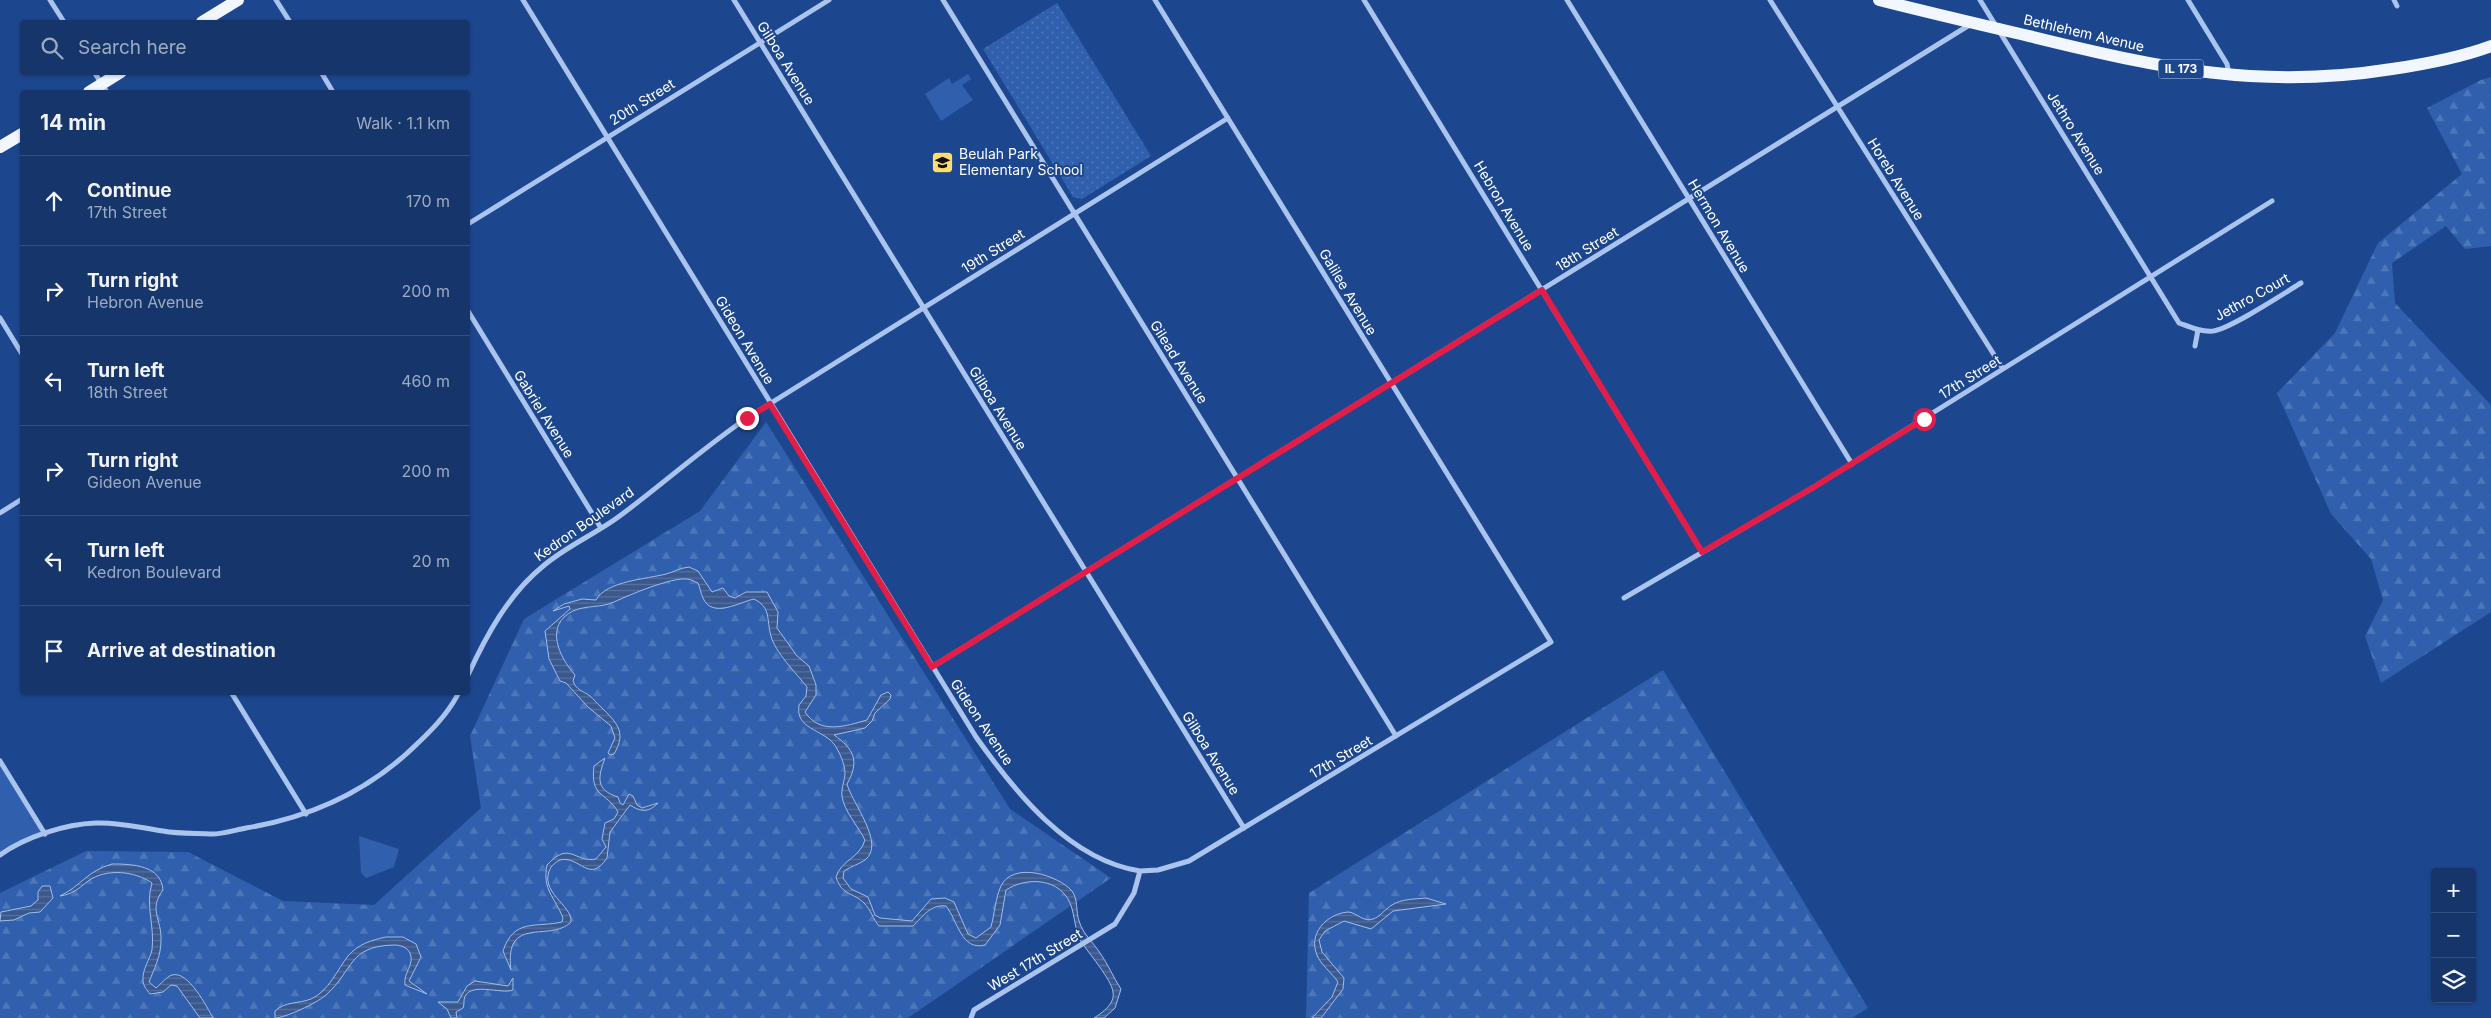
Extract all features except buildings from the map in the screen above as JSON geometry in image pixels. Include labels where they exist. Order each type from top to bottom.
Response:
[{"type":"main road","points":[[205,20],[238,0]]},
{"type":"main road","name":"Bethlehem Avenue","points":[[1879,0],[2135,62],[2229,76],[2289,78],[2357,75],[2451,58],[2491,46]]},
{"type":"main road","points":[[104,88],[118,75]]},
{"type":"main road","points":[[0,148],[20,135]]},
{"type":"street","points":[[50,0],[63,20]]},
{"type":"street","points":[[276,0],[289,20]]},
{"type":"street","name":"Gideon Avenue","points":[[523,0],[932,667],[1002,773],[1045,819],[1066,837],[1105,861],[1122,868],[1140,871]]},
{"type":"street","name":"Gilboa Avenue","points":[[734,0],[1244,828]]},
{"type":"street","name":"20th Street","points":[[470,223],[829,0]]},
{"type":"street","name":"Gilead Avenue","points":[[943,0],[1396,736]]},
{"type":"street","name":"Galilee Avenue","points":[[1155,0],[1522,596]]},
{"type":"street","name":"Hebron Avenue","points":[[1364,0],[1702,552]]},
{"type":"street","name":"Hermon Avenue","points":[[1567,0],[1852,464]]},
{"type":"street","name":"Horeb Avenue","points":[[1770,0],[2003,369]]},
{"type":"street","name":"Jethro Avenue","points":[[1980,0],[2152,277]]},
{"type":"street","points":[[2188,0],[2227,64],[2229,76]]},
{"type":"street","points":[[2394,0],[2397,6]]},
{"type":"street","name":"18th Street","points":[[932,667],[1972,23]]},
{"type":"street","points":[[96,75],[104,88]]},
{"type":"street","points":[[323,75],[332,90]]},
{"type":"street","name":"19th Street","points":[[770,404],[1228,118]]},
{"type":"street","name":"17th Street","points":[[1624,598],[1852,464],[2272,201]]},
{"type":"street","points":[[2152,277],[2179,323],[2198,330],[2195,346]]},
{"type":"street","name":"Jethro Court","points":[[2198,330],[2214,331],[2228,325],[2301,283]]},
{"type":"street","name":"Gabriel Avenue","points":[[470,314],[602,528]]},
{"type":"street","points":[[0,318],[20,351]]},
{"type":"street","name":"Kedron Boulevard","points":[[470,671],[501,613],[523,585],[559,554],[620,516],[714,441],[770,404]]},
{"type":"street","points":[[0,513],[20,500]]},
{"type":"street","name":"17th Street","points":[[1140,871],[1177,866],[1244,828],[1551,642],[1522,596]]},
{"type":"street","points":[[233,695],[306,814]]},
{"type":"street","points":[[0,855],[45,834],[95,823],[132,825],[165,832],[215,834],[269,824],[306,814],[336,802],[369,784],[400,762],[428,733],[455,701],[458,695]]},
{"type":"street","points":[[0,761],[45,834]]},
{"type":"street","name":"West 17th Street","points":[[971,1018],[974,1010],[1095,938],[1115,924],[1134,893],[1140,871]]},
{"type":"green space","points":[[1057,3],[1151,156],[1082,199],[1073,197],[983,49]]},
{"type":"green space","points":[[968,74],[971,79],[962,85],[973,100],[941,121],[925,94],[949,78],[952,84]]},
{"type":"green space","points":[[2491,77],[2491,246],[2465,249],[2446,226],[2392,263],[2395,303],[2491,405],[2491,612],[2381,683],[2365,636],[2383,600],[2371,559],[2331,514],[2277,393],[2335,333],[2378,243],[2462,174],[2427,108],[2481,80]]},
{"type":"green space","points":[[766,422],[1010,809],[1111,878],[908,1018],[0,1018],[0,893],[86,851],[188,852],[283,901],[374,905],[481,808],[470,736],[524,619],[700,511]]},
{"type":"green space","points":[[1663,670],[1868,1008],[1852,1018],[1306,1018],[1309,893]]},
{"type":"green space","points":[[0,761],[45,834],[0,855]]},
{"type":"green space","points":[[359,836],[399,849],[394,867],[366,878],[361,873]]},
{"type":"shaded area","points":[[689,567],[698,571],[712,592],[723,588],[729,596],[735,598],[746,592],[767,592],[778,612],[777,628],[797,656],[809,666],[816,685],[816,695],[805,712],[818,724],[834,727],[851,725],[867,720],[881,695],[888,692],[891,695],[890,699],[875,713],[872,721],[865,728],[834,735],[846,745],[853,756],[853,769],[847,784],[866,823],[872,844],[870,853],[865,860],[844,871],[843,878],[851,889],[868,897],[875,915],[880,918],[912,921],[931,899],[945,898],[954,902],[968,934],[976,938],[991,927],[999,890],[1007,878],[1025,872],[1047,876],[1065,885],[1074,894],[1081,926],[1103,957],[1121,989],[1115,1008],[1104,1018],[1094,1018],[1110,1004],[1113,996],[1112,987],[1080,940],[1068,899],[1062,892],[1047,883],[1021,883],[1006,890],[1000,925],[985,945],[977,946],[970,944],[965,939],[946,906],[932,909],[913,926],[879,926],[864,903],[841,888],[836,877],[838,871],[859,851],[865,840],[843,802],[842,793],[845,769],[843,762],[834,744],[810,728],[801,719],[799,705],[806,696],[807,687],[777,649],[771,636],[766,610],[764,606],[754,599],[727,608],[713,607],[707,604],[703,598],[698,583],[688,579],[680,579],[650,587],[609,604],[578,609],[564,617],[559,624],[557,642],[564,659],[575,675],[573,681],[578,689],[593,699],[612,718],[620,734],[620,740],[614,754],[610,755],[608,753],[615,738],[611,726],[588,707],[566,683],[560,681],[549,659],[545,631],[570,609],[569,606],[553,611],[564,604],[582,599],[596,600],[608,589],[618,585]]},
{"type":"shaded area","points":[[605,758],[600,782],[605,791],[618,797],[623,805],[629,794],[633,796],[637,805],[642,808],[658,803],[648,810],[638,809],[630,805],[610,832],[607,858],[601,866],[589,869],[567,860],[559,861],[551,867],[548,884],[567,910],[571,922],[562,928],[521,936],[514,942],[511,953],[511,970],[503,951],[513,933],[526,926],[562,922],[563,918],[546,881],[547,865],[561,854],[567,853],[582,858],[596,859],[606,847],[602,839],[605,823],[614,819],[618,812],[594,784],[594,766]]},
{"type":"shaded area","points":[[112,864],[144,868],[157,875],[161,882],[163,890],[156,903],[156,909],[161,933],[161,947],[149,982],[156,988],[172,975],[184,978],[196,990],[213,1018],[200,1018],[177,986],[171,985],[163,992],[150,994],[144,986],[144,972],[152,950],[153,941],[149,899],[152,883],[129,874],[103,874],[88,881],[78,889],[60,896],[96,871]]},
{"type":"shaded area","points":[[42,886],[50,886],[53,898],[40,912],[29,913],[14,920],[0,921],[1,912],[31,906],[38,900],[38,892]]},
{"type":"shaded area","points":[[1426,898],[1446,904],[1393,911],[1371,929],[1344,921],[1325,931],[1319,940],[1322,952],[1344,978],[1343,989],[1321,1018],[1312,1018],[1332,997],[1338,982],[1317,955],[1315,940],[1321,926],[1333,917],[1348,912],[1370,920],[1378,917],[1396,903]]},
{"type":"shaded area","points":[[386,937],[403,937],[416,944],[421,957],[409,981],[427,994],[405,985],[411,961],[410,953],[407,949],[396,945],[379,946],[368,950],[353,961],[335,986],[322,998],[293,1013],[275,1018],[275,1011],[279,1008],[288,1004],[306,1001],[323,991],[356,948],[370,941]]},
{"type":"shaded area","points":[[513,978],[513,990],[478,989],[471,991],[464,1000],[463,1008],[456,1012],[457,1018],[451,1018],[447,1009],[438,1002],[458,1002],[467,986],[475,981],[508,986]]},
{"type":"place","name":"Beulah Park Elementary School","points":[[943,162]]},
{"type":"route","points":[[747,418],[770,404],[932,667],[1542,290],[1702,552],[1814,487],[1924,419]]}]
